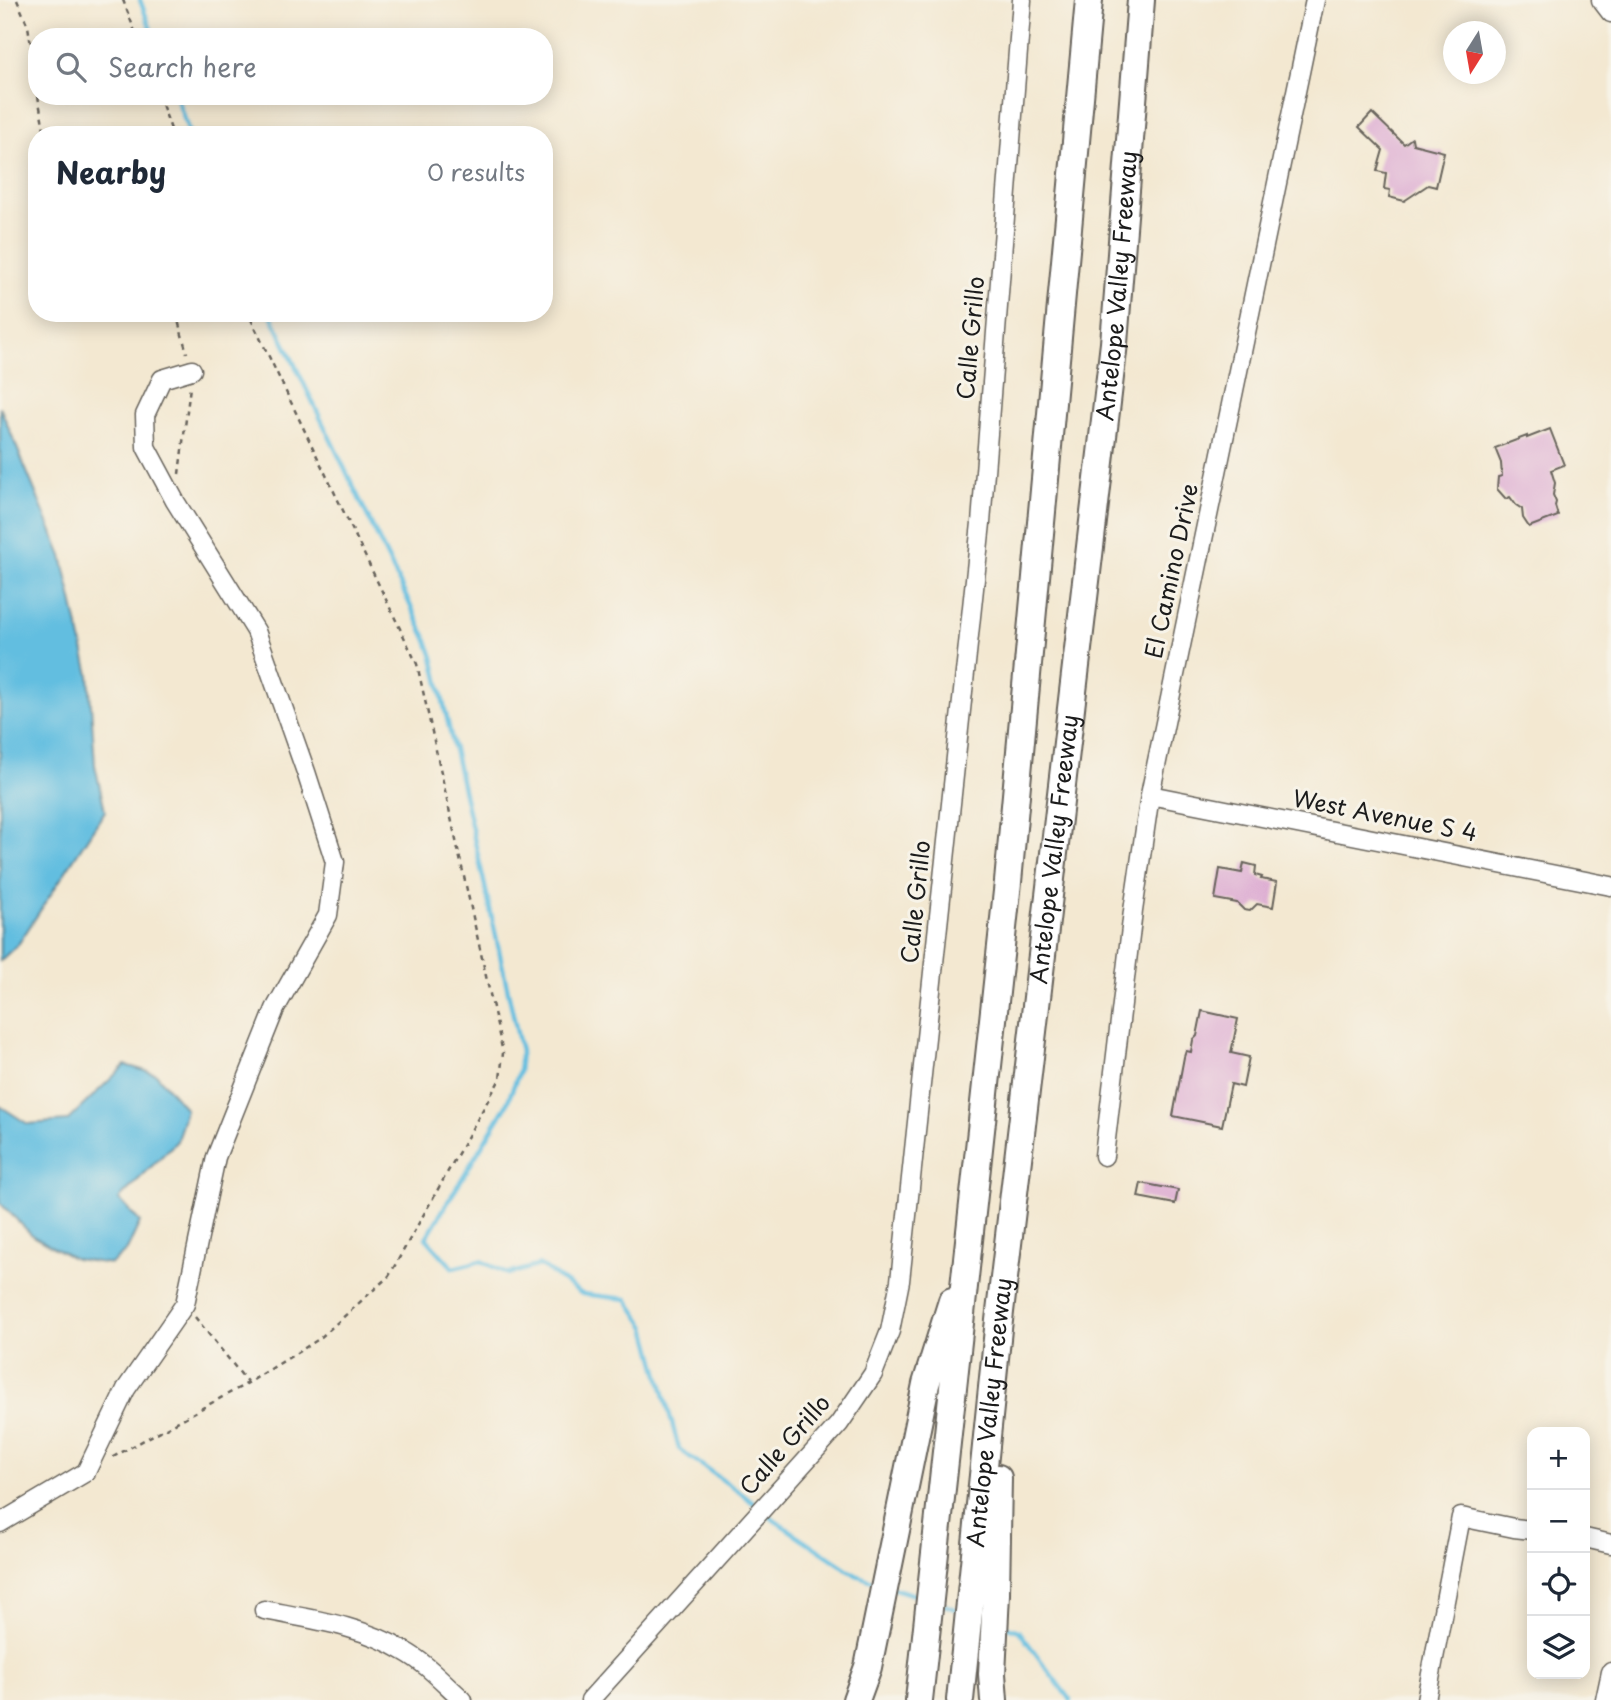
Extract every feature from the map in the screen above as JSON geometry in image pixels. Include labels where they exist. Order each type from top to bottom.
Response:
[{"type":"highway","name":"Antelope Valley Freeway","points":[[919,1700],[1008,882],[1089,0]]},
{"type":"highway","name":"Antelope Valley Freeway","points":[[960,1700],[998,1329],[1114,343],[1141,0]]},
{"type":"highway","points":[[856,1700],[868,1667],[926,1384],[970,1243]]},
{"type":"highway","points":[[994,1700],[992,1674],[996,1594],[998,1329]]},
{"type":"street","name":"Calle Grillo","points":[[590,1700],[839,1424],[873,1374],[890,1331],[900,1281],[981,523],[1023,0]]},
{"type":"street","name":"El Camino Drive","points":[[1104,1156],[1133,911],[1150,795],[1315,0]]},
{"type":"street","points":[[1601,0],[1611,13]]},
{"type":"street","points":[[0,1523],[86,1472],[126,1389],[185,1304],[216,1157],[275,1009],[328,915],[335,862],[256,631],[175,501],[146,447],[145,415],[162,379],[192,370]]},
{"type":"street","name":"West Avenue S 4","points":[[1150,795],[1611,886]]},
{"type":"street","points":[[1426,1700],[1461,1517],[1527,1529]]},
{"type":"street","points":[[1590,1539],[1611,1544]]},
{"type":"street","points":[[264,1610],[360,1631],[405,1651],[463,1700]]},
{"type":"street","points":[[1605,1700],[1611,1672]]},
{"type":"path","points":[[17,0],[29,28]]},
{"type":"path","points":[[123,0],[134,28]]},
{"type":"path","points":[[39,105],[43,126]]},
{"type":"path","points":[[162,105],[170,126]]},
{"type":"path","points":[[175,501],[192,370],[179,322]]},
{"type":"path","points":[[86,1472],[248,1383],[319,1339],[389,1276],[500,1079],[503,1053],[417,664],[252,322]]},
{"type":"path","points":[[185,1304],[248,1383]]},
{"type":"water","points":[[0,407],[62,556],[89,675],[95,765],[105,811],[19,943],[0,961]]},
{"type":"water","points":[[125,1065],[156,1074],[186,1109],[177,1141],[119,1199],[140,1222],[127,1250],[111,1264],[75,1259],[34,1237],[0,1203],[0,1106],[28,1124],[67,1121]]},
{"type":"building","points":[[1372,113],[1404,144],[1412,138],[1413,144],[1444,152],[1436,187],[1428,185],[1404,201],[1389,197],[1390,190],[1384,189],[1386,173],[1377,171],[1383,150],[1359,127]]},
{"type":"building","points":[[1550,429],[1564,465],[1551,470],[1558,516],[1529,527],[1523,518],[1522,509],[1510,497],[1506,499],[1497,489],[1498,477],[1502,476],[1501,463],[1495,448]]},
{"type":"building","points":[[1244,863],[1256,866],[1255,875],[1262,877],[1261,879],[1277,882],[1273,907],[1257,904],[1250,911],[1244,910],[1237,903],[1215,899],[1220,869],[1242,873]]},
{"type":"building","points":[[1202,1011],[1238,1019],[1231,1053],[1249,1057],[1243,1087],[1231,1084],[1222,1126],[1173,1116],[1184,1057],[1186,1051],[1191,1052]]},
{"type":"building","points":[[1141,1183],[1178,1190],[1175,1204],[1138,1197]]},
{"type":"waterway","points":[[140,0],[151,28]]},
{"type":"waterway","points":[[179,105],[187,126]]},
{"type":"waterway","points":[[274,322],[433,657],[521,1051],[519,1072],[506,1106],[426,1238],[453,1268],[481,1261],[508,1274],[540,1265],[582,1294],[627,1299],[646,1327],[679,1449],[757,1506]]},
{"type":"waterway","points":[[764,1512],[856,1575],[878,1583]]},
{"type":"waterway","points":[[892,1588],[921,1597]]},
{"type":"waterway","points":[[939,1603],[960,1611]]},
{"type":"waterway","points":[[1002,1625],[1019,1631],[1070,1700]]}]
